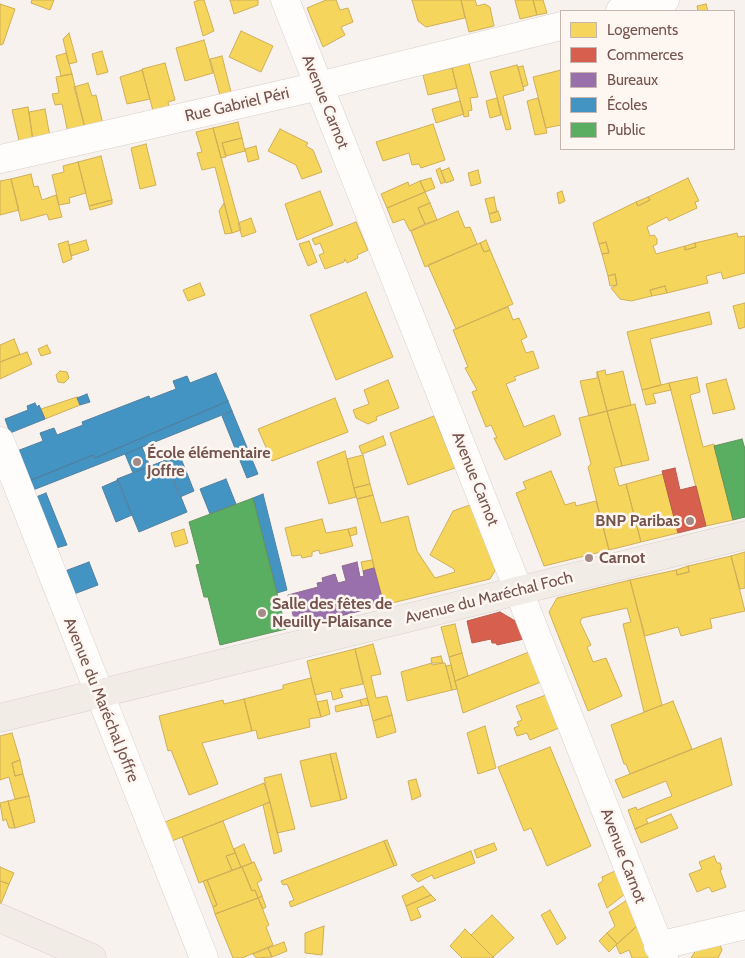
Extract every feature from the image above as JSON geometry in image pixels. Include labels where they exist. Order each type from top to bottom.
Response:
[{"type":"main road","name":"Avenue du Maréchal Foch","points":[[0,718],[745,535]]},
{"type":"main road","points":[[0,918],[92,958]]},
{"type":"street","name":"Avenue Carnot","points":[[285,0],[661,952]]},
{"type":"street","points":[[624,10],[665,0]]},
{"type":"street","name":"Rue Gabriel Péri","points":[[0,159],[319,86],[560,26]]},
{"type":"street","name":"Avenue du Maréchal Joffre","points":[[0,441],[204,958]]},
{"type":"street","points":[[661,952],[745,925]]},
{"type":"building: Logements","points":[[32,0],[54,0],[50,10],[31,3]]},
{"type":"building: Logements","points":[[204,0],[214,31],[203,36],[194,2]]},
{"type":"building: Logements","points":[[230,0],[258,0],[258,5],[234,14]]},
{"type":"building: Logements","points":[[326,0],[336,0],[340,10],[348,8],[353,22],[341,27],[345,35],[323,47],[307,8]]},
{"type":"building: Logements","points":[[412,0],[461,0],[465,18],[426,27],[418,21]]},
{"type":"building: Logements","points":[[461,0],[475,0],[477,6],[485,4],[490,7],[494,26],[469,32]]},
{"type":"building: Logements","points":[[515,0],[533,0],[537,15],[520,19]]},
{"type":"building: Logements","points":[[533,0],[543,0],[547,13],[537,15]]},
{"type":"building: Logements","points":[[0,4],[15,9],[3,44],[0,45]]},
{"type":"building: Logements","points":[[706,4],[708,10],[698,10],[697,6]]},
{"type":"building: Logements","points":[[241,31],[273,46],[261,72],[229,57]]},
{"type":"building: Logements","points":[[69,33],[77,62],[69,64],[63,39]]},
{"type":"building: Logements","points":[[204,40],[213,73],[185,81],[176,48]]},
{"type":"building: Logements","points":[[102,51],[108,72],[97,75],[92,54]]},
{"type":"building: Logements","points":[[66,53],[72,74],[61,76],[56,56]]},
{"type":"building: Logements","points":[[222,56],[231,92],[220,95],[210,59]]},
{"type":"building: Logements","points":[[165,63],[175,100],[168,102],[169,107],[153,111],[142,69]]},
{"type":"building: Logements","points":[[469,63],[478,97],[470,98],[472,110],[468,111],[469,116],[464,117],[452,68]]},
{"type":"building: Logements","points":[[517,65],[524,90],[503,96],[511,129],[506,130],[490,72]]},
{"type":"building: Logements","points":[[523,66],[528,85],[523,87],[518,67]]},
{"type":"building: Logements","points":[[452,68],[457,88],[428,95],[423,75]]},
{"type":"building: Logements","points":[[142,70],[150,99],[127,104],[120,77]]},
{"type":"building: Logements","points":[[560,70],[560,125],[546,128],[533,77]]},
{"type":"building: Logements","points":[[72,74],[85,128],[68,133],[62,104],[55,105],[52,94],[59,93],[56,77]]},
{"type":"building: Logements","points":[[88,83],[92,96],[96,95],[103,124],[85,128],[74,87]]},
{"type":"building: Logements","points":[[497,98],[501,115],[490,118],[486,101]]},
{"type":"building: Logements","points":[[538,98],[547,133],[535,135],[527,101]]},
{"type":"building: Logements","points":[[460,101],[464,114],[436,123],[432,109]]},
{"type":"building: Logements","points":[[28,107],[33,141],[20,145],[12,110]]},
{"type":"building: Logements","points":[[45,109],[50,137],[33,141],[29,112]]},
{"type":"building: Logements","points":[[238,122],[242,138],[222,143],[226,157],[221,158],[213,128]]},
{"type":"building: Logements","points":[[433,124],[445,160],[421,168],[419,164],[412,165],[409,153],[383,161],[376,142]]},
{"type":"building: Logements","points":[[213,128],[241,230],[232,233],[215,167],[202,170],[197,153],[202,152],[196,132]]},
{"type":"building: Logements","points":[[280,129],[308,143],[306,146],[313,150],[322,172],[302,179],[296,165],[268,151]]},
{"type":"building: Logements","points":[[242,138],[245,151],[226,156],[222,143]]},
{"type":"building: Logements","points":[[146,144],[156,185],[140,189],[131,148]]},
{"type":"building: Logements","points":[[256,146],[259,159],[248,162],[245,149]]},
{"type":"building: Logements","points":[[101,156],[112,200],[89,206],[78,162]]},
{"type":"building: Logements","points":[[78,162],[86,193],[69,198],[70,203],[59,205],[52,175],[64,172],[63,166]]},
{"type":"building: Logements","points":[[440,168],[445,182],[441,184],[436,170]]},
{"type":"building: Logements","points":[[449,168],[454,180],[446,183],[441,171]]},
{"type":"building: Logements","points":[[478,170],[481,183],[471,186],[468,173]]},
{"type":"building: Logements","points":[[31,174],[34,187],[38,186],[42,200],[56,195],[62,217],[49,220],[47,214],[21,221],[11,179]]},
{"type":"building: Logements","points":[[431,178],[435,188],[425,192],[420,181]]},
{"type":"building: Logements","points":[[688,178],[699,201],[695,202],[697,208],[669,221],[667,217],[647,227],[650,236],[654,235],[657,239],[657,244],[653,246],[656,254],[685,246],[685,250],[696,247],[695,243],[737,233],[738,237],[745,236],[745,273],[723,279],[721,272],[706,276],[708,283],[667,293],[665,286],[650,290],[652,296],[631,301],[620,299],[611,288],[617,285],[615,274],[608,276],[602,254],[609,253],[606,242],[599,244],[593,223],[636,202],[638,206],[650,200],[648,197]]},
{"type":"building: Logements","points":[[11,179],[19,210],[0,215],[0,181]]},
{"type":"building: Logements","points":[[420,181],[425,192],[387,208],[381,194],[408,182],[409,186]]},
{"type":"building: Logements","points":[[320,191],[333,225],[297,240],[285,204]]},
{"type":"building: Logements","points":[[562,191],[565,201],[559,204],[557,193]]},
{"type":"building: Logements","points":[[425,192],[430,203],[418,208],[425,224],[410,231],[404,219],[393,223],[387,208]]},
{"type":"building: Logements","points":[[494,197],[497,212],[489,214],[485,199]]},
{"type":"building: Logements","points":[[648,197],[650,200],[638,206],[636,202]]},
{"type":"building: Logements","points":[[112,200],[112,204],[90,210],[89,206]]},
{"type":"building: Logements","points":[[224,203],[232,233],[225,234],[219,211]]},
{"type":"building: Logements","points":[[430,203],[437,220],[425,224],[418,208]]},
{"type":"building: Logements","points":[[458,211],[465,228],[470,227],[477,244],[425,267],[411,231]]},
{"type":"building: Logements","points":[[498,211],[501,220],[491,223],[489,214]]},
{"type":"building: Logements","points":[[251,218],[256,232],[242,237],[238,223]]},
{"type":"building: Logements","points":[[356,222],[368,250],[357,255],[358,258],[347,263],[345,259],[344,262],[325,269],[319,255],[324,253],[320,243],[315,245],[312,239]]},
{"type":"building: Logements","points":[[86,240],[89,250],[71,256],[69,245]]},
{"type":"building: Logements","points":[[486,240],[490,250],[484,252],[480,243]]},
{"type":"building: Logements","points":[[68,241],[72,259],[63,263],[58,244]]},
{"type":"building: Logements","points":[[309,241],[317,262],[308,266],[299,244]]},
{"type":"building: Logements","points":[[606,242],[609,253],[602,254],[599,244]]},
{"type":"building: Logements","points":[[480,243],[484,252],[490,250],[513,304],[456,329],[428,265]]},
{"type":"building: Logements","points":[[695,243],[696,247],[685,250],[685,246]]},
{"type":"building: Logements","points":[[615,274],[617,285],[610,286],[608,276]]},
{"type":"building: Logements","points":[[200,283],[205,295],[188,301],[183,290]]},
{"type":"building: Logements","points":[[665,286],[667,293],[652,296],[650,290]]},
{"type":"building: Logements","points":[[366,292],[393,357],[336,380],[310,315]]},
{"type":"building: Logements","points":[[745,303],[745,327],[739,329],[733,306]]},
{"type":"building: Logements","points":[[508,307],[513,320],[519,318],[527,337],[521,340],[526,353],[533,351],[539,368],[514,377],[516,380],[506,384],[524,427],[554,415],[561,435],[505,460],[494,438],[497,438],[491,425],[486,427],[472,392],[477,390],[465,368],[468,367],[453,330]]},
{"type":"building: Logements","points":[[709,312],[712,324],[650,339],[661,385],[642,390],[627,332]]},
{"type":"building: Logements","points":[[14,339],[20,354],[0,362],[0,345]]},
{"type":"building: Logements","points":[[47,345],[51,353],[41,356],[38,349]]},
{"type":"building: Logements","points":[[27,352],[32,364],[0,379],[0,362]]},
{"type":"building: Logements","points":[[605,370],[606,375],[623,371],[631,405],[607,411],[597,372]]},
{"type":"building: Logements","points":[[60,371],[67,372],[69,378],[64,383],[58,382],[56,375]]},
{"type":"building: Logements","points":[[597,372],[607,411],[589,416],[580,381],[597,378]]},
{"type":"building: Logements","points":[[697,377],[700,392],[690,395],[703,447],[714,444],[733,520],[706,526],[669,383]]},
{"type":"building: Logements","points":[[726,379],[735,409],[713,414],[706,384]]},
{"type":"building: Logements","points":[[388,380],[399,408],[376,417],[377,420],[368,424],[356,418],[353,410],[369,404],[364,390]]},
{"type":"building: Logements","points":[[669,383],[671,390],[653,394],[656,403],[646,405],[642,390]]},
{"type":"building: Logements","points":[[77,397],[80,405],[45,419],[41,409]]},
{"type":"building: Logements","points":[[335,398],[348,432],[272,461],[258,429]]},
{"type":"building: Logements","points":[[635,404],[649,460],[622,466],[607,411]]},
{"type":"building: Logements","points":[[607,411],[622,466],[614,468],[619,486],[626,484],[641,542],[609,550],[588,467],[591,464],[579,418]]},
{"type":"building: Logements","points":[[434,416],[455,468],[408,485],[390,433]]},
{"type":"building: Logements","points":[[383,436],[386,445],[362,454],[359,446]]},
{"type":"building: Logements","points":[[345,451],[356,497],[329,504],[317,462]]},
{"type":"building: Logements","points":[[363,455],[370,484],[354,488],[347,459]]},
{"type":"building: Logements","points":[[551,471],[565,505],[575,502],[576,506],[596,501],[609,550],[544,566],[516,493],[526,489],[523,482]]},
{"type":"building: Logements","points":[[663,474],[678,533],[641,542],[626,484]]},
{"type":"building: Logements","points":[[370,484],[373,495],[357,499],[354,488]]},
{"type":"building: Logements","points":[[373,495],[381,523],[408,516],[417,551],[435,578],[455,572],[454,569],[430,555],[453,511],[470,505],[496,569],[490,579],[384,605],[357,499]]},
{"type":"building: Logements","points":[[322,519],[326,533],[348,529],[353,546],[320,554],[319,550],[312,552],[312,556],[302,558],[301,555],[292,556],[285,528]]},
{"type":"building: Logements","points":[[356,527],[357,534],[350,536],[348,529]]},
{"type":"building: Logements","points":[[184,529],[188,543],[175,547],[171,533]]},
{"type":"building: Logements","points":[[745,552],[745,588],[740,589],[731,556]]},
{"type":"building: Logements","points":[[731,556],[745,611],[710,619],[712,628],[681,636],[678,627],[645,636],[630,580],[676,570],[677,575],[689,572],[688,566]]},
{"type":"building: Logements","points":[[372,560],[374,568],[363,571],[361,562]]},
{"type":"building: Logements","points":[[688,566],[689,572],[677,575],[676,570]]},
{"type":"building: Logements","points":[[630,580],[662,705],[644,712],[623,624],[631,622],[627,608],[582,618],[580,622],[591,645],[587,647],[593,662],[606,658],[622,696],[588,711],[549,612],[557,598]]},
{"type":"building: Logements","points":[[455,624],[462,653],[449,657],[441,627]]},
{"type":"building: Logements","points":[[373,644],[381,674],[371,676],[376,698],[387,696],[392,715],[373,721],[355,649]]},
{"type":"building: Logements","points":[[355,649],[363,684],[340,689],[343,697],[333,700],[331,691],[315,695],[307,661]]},
{"type":"building: Logements","points":[[529,652],[541,682],[463,713],[455,681]]},
{"type":"building: Logements","points":[[462,653],[468,676],[455,681],[449,657]]},
{"type":"building: Logements","points":[[441,656],[443,663],[432,665],[431,658]]},
{"type":"building: Logements","points":[[432,663],[445,663],[452,690],[407,701],[401,672]]},
{"type":"building: Logements","points":[[451,665],[457,689],[452,690],[446,666]]},
{"type":"building: Logements","points":[[311,678],[321,717],[309,719],[310,727],[258,739],[256,730],[252,731],[244,699],[283,689],[283,685]]},
{"type":"building: Logements","points":[[546,695],[559,728],[530,740],[527,733],[517,736],[514,728],[519,726],[517,722],[522,720],[516,706]]},
{"type":"building: Logements","points":[[367,698],[369,705],[362,706],[360,700]]},
{"type":"building: Logements","points":[[244,699],[252,731],[202,743],[218,784],[189,795],[171,750],[168,751],[159,716],[223,700],[224,704]]},
{"type":"building: Logements","points":[[327,700],[330,714],[321,717],[317,702]]},
{"type":"building: Logements","points":[[360,700],[362,706],[336,712],[335,706]]},
{"type":"building: Logements","points":[[673,701],[692,749],[630,774],[626,764],[624,764],[611,725]]},
{"type":"building: Logements","points":[[392,715],[396,732],[377,738],[373,721]]},
{"type":"building: Logements","points":[[485,726],[496,768],[478,774],[467,733]]},
{"type":"building: Logements","points":[[12,733],[20,760],[12,763],[15,776],[23,774],[29,796],[15,799],[9,777],[0,780],[0,736]]},
{"type":"building: Logements","points":[[721,738],[732,785],[646,819],[648,823],[635,829],[628,810],[636,807],[637,810],[672,796],[666,781],[623,798],[615,780]]},
{"type":"building: Logements","points":[[550,747],[591,846],[547,866],[531,828],[524,831],[498,767]]},
{"type":"building: Logements","points":[[336,753],[347,798],[341,800],[330,754]]},
{"type":"building: Logements","points":[[330,754],[341,800],[311,807],[300,761]]},
{"type":"building: Logements","points":[[20,760],[23,774],[15,776],[12,763]]},
{"type":"building: Logements","points":[[281,774],[295,829],[277,833],[264,778]]},
{"type":"building: Logements","points":[[416,779],[421,796],[412,800],[408,781]]},
{"type":"building: Logements","points":[[264,783],[270,802],[172,841],[165,822]]},
{"type":"building: Logements","points":[[29,796],[35,822],[15,828],[8,801]]},
{"type":"building: Logements","points":[[8,801],[15,828],[9,828],[6,819],[3,821],[0,803]]},
{"type":"building: Logements","points":[[270,802],[282,851],[274,854],[263,805]]},
{"type":"building: Logements","points":[[671,814],[678,828],[641,843],[635,829]]},
{"type":"building: Logements","points":[[223,821],[235,853],[226,856],[232,870],[199,883],[182,837]]},
{"type":"building: Logements","points":[[387,840],[397,865],[394,866],[384,841]]},
{"type":"building: Logements","points":[[384,841],[394,866],[291,907],[289,902],[294,900],[287,884],[283,885],[281,881]]},
{"type":"building: Logements","points":[[494,843],[497,850],[477,858],[474,850]]},
{"type":"building: Logements","points":[[244,844],[252,863],[241,867],[234,849]]},
{"type":"building: Logements","points":[[471,851],[475,863],[434,879],[432,875],[418,882],[411,875]]},
{"type":"building: Logements","points":[[235,853],[241,867],[232,870],[226,856]]},
{"type":"building: Logements","points":[[714,856],[717,863],[720,863],[722,869],[720,870],[726,887],[712,892],[709,887],[697,892],[689,874],[702,869],[699,862]]},
{"type":"building: Logements","points":[[254,862],[262,880],[257,883],[262,896],[258,898],[255,890],[252,891],[242,867]]},
{"type":"building: Logements","points":[[0,867],[14,873],[9,884],[0,881]]},
{"type":"building: Logements","points":[[242,867],[252,891],[255,890],[258,898],[215,914],[213,907],[217,905],[207,880]]},
{"type":"building: Logements","points":[[615,871],[625,894],[607,908],[598,884],[603,881],[602,877]]},
{"type":"building: Logements","points":[[207,880],[217,905],[213,907],[203,881]]},
{"type":"building: Logements","points":[[0,881],[9,884],[0,906]]},
{"type":"building: Logements","points":[[423,886],[431,895],[406,906],[402,896]]},
{"type":"building: Logements","points":[[431,895],[436,900],[417,908],[421,917],[411,921],[406,906]]},
{"type":"building: Logements","points":[[262,896],[266,907],[263,909],[258,898]]},
{"type":"building: Logements","points":[[258,898],[269,925],[266,927],[273,945],[242,958],[233,958],[215,914]]},
{"type":"building: Logements","points":[[627,900],[637,926],[617,944],[607,933],[615,926],[609,912]]},
{"type":"building: Logements","points":[[550,910],[566,938],[557,945],[541,915]]},
{"type":"building: Logements","points":[[492,915],[514,938],[493,957],[471,935]]},
{"type":"building: Logements","points":[[324,926],[322,955],[305,953],[305,933]]},
{"type":"building: Logements","points":[[637,926],[650,958],[632,958],[629,950],[620,954],[616,945]]},
{"type":"building: Logements","points":[[465,929],[494,958],[462,958],[450,946]]},
{"type":"building: Logements","points":[[607,933],[617,944],[609,952],[599,941]]},
{"type":"building: Logements","points":[[284,942],[287,951],[272,957],[268,948]]},
{"type":"building: Logements","points":[[720,945],[722,950],[718,958],[691,958],[696,950]]},
{"type":"building: Logements","points":[[268,948],[272,957],[256,958],[253,954]]},
{"type":"building: Commerces","points":[[675,468],[680,490],[696,486],[706,526],[678,533],[662,471]]},
{"type":"building: Commerces","points":[[500,612],[517,622],[524,639],[497,645],[492,643],[491,639],[472,643],[467,621]]},
{"type":"building: Bureaux","points":[[357,562],[360,577],[364,576],[363,571],[374,568],[384,605],[296,627],[288,595],[318,587],[317,583],[323,582],[322,578],[335,574],[338,583],[346,581],[342,566]]},
{"type":"building: Écoles","points":[[216,373],[228,401],[95,458],[93,455],[29,481],[17,451],[43,441],[40,433],[54,428],[57,435],[83,425],[82,422],[149,396],[150,399],[176,389],[173,381],[187,376],[190,383]]},
{"type":"building: Écoles","points":[[87,394],[90,402],[80,405],[77,398]]},
{"type":"building: Écoles","points":[[228,401],[232,411],[33,490],[29,481],[93,455],[95,458]]},
{"type":"building: Écoles","points":[[35,403],[37,407],[39,405],[45,419],[10,433],[5,419],[28,410],[27,406]]},
{"type":"building: Écoles","points":[[232,411],[258,474],[247,478],[222,416]]},
{"type":"building: Écoles","points":[[142,447],[150,466],[133,473],[125,454]]},
{"type":"building: Écoles","points":[[180,456],[194,491],[180,497],[166,461]]},
{"type":"building: Écoles","points":[[166,460],[187,512],[139,532],[117,479]]},
{"type":"building: Écoles","points":[[226,479],[236,504],[210,514],[200,489]]},
{"type":"building: Écoles","points":[[118,480],[132,515],[116,522],[102,487]]},
{"type":"building: Écoles","points":[[46,493],[67,545],[56,548],[36,497]]},
{"type":"building: Écoles","points":[[263,494],[287,590],[277,593],[253,498]]},
{"type":"building: Écoles","points":[[89,562],[98,585],[74,594],[65,571]]},
{"type":"building: Public","points":[[742,439],[745,449],[745,517],[733,520],[714,446]]},
{"type":"building: Public","points":[[253,498],[286,629],[220,645],[208,597],[204,597],[196,565],[200,564],[189,522]]},
{"type":"place","name":"École élémentaire Joffre","points":[[137,462]]},
{"type":"place","name":"BNP Paribas","points":[[690,521]]},
{"type":"place","name":"Carnot","points":[[589,558]]},
{"type":"place","name":"Salle des fêtes de Neuilly-Plaisance","points":[[262,613]]}]
